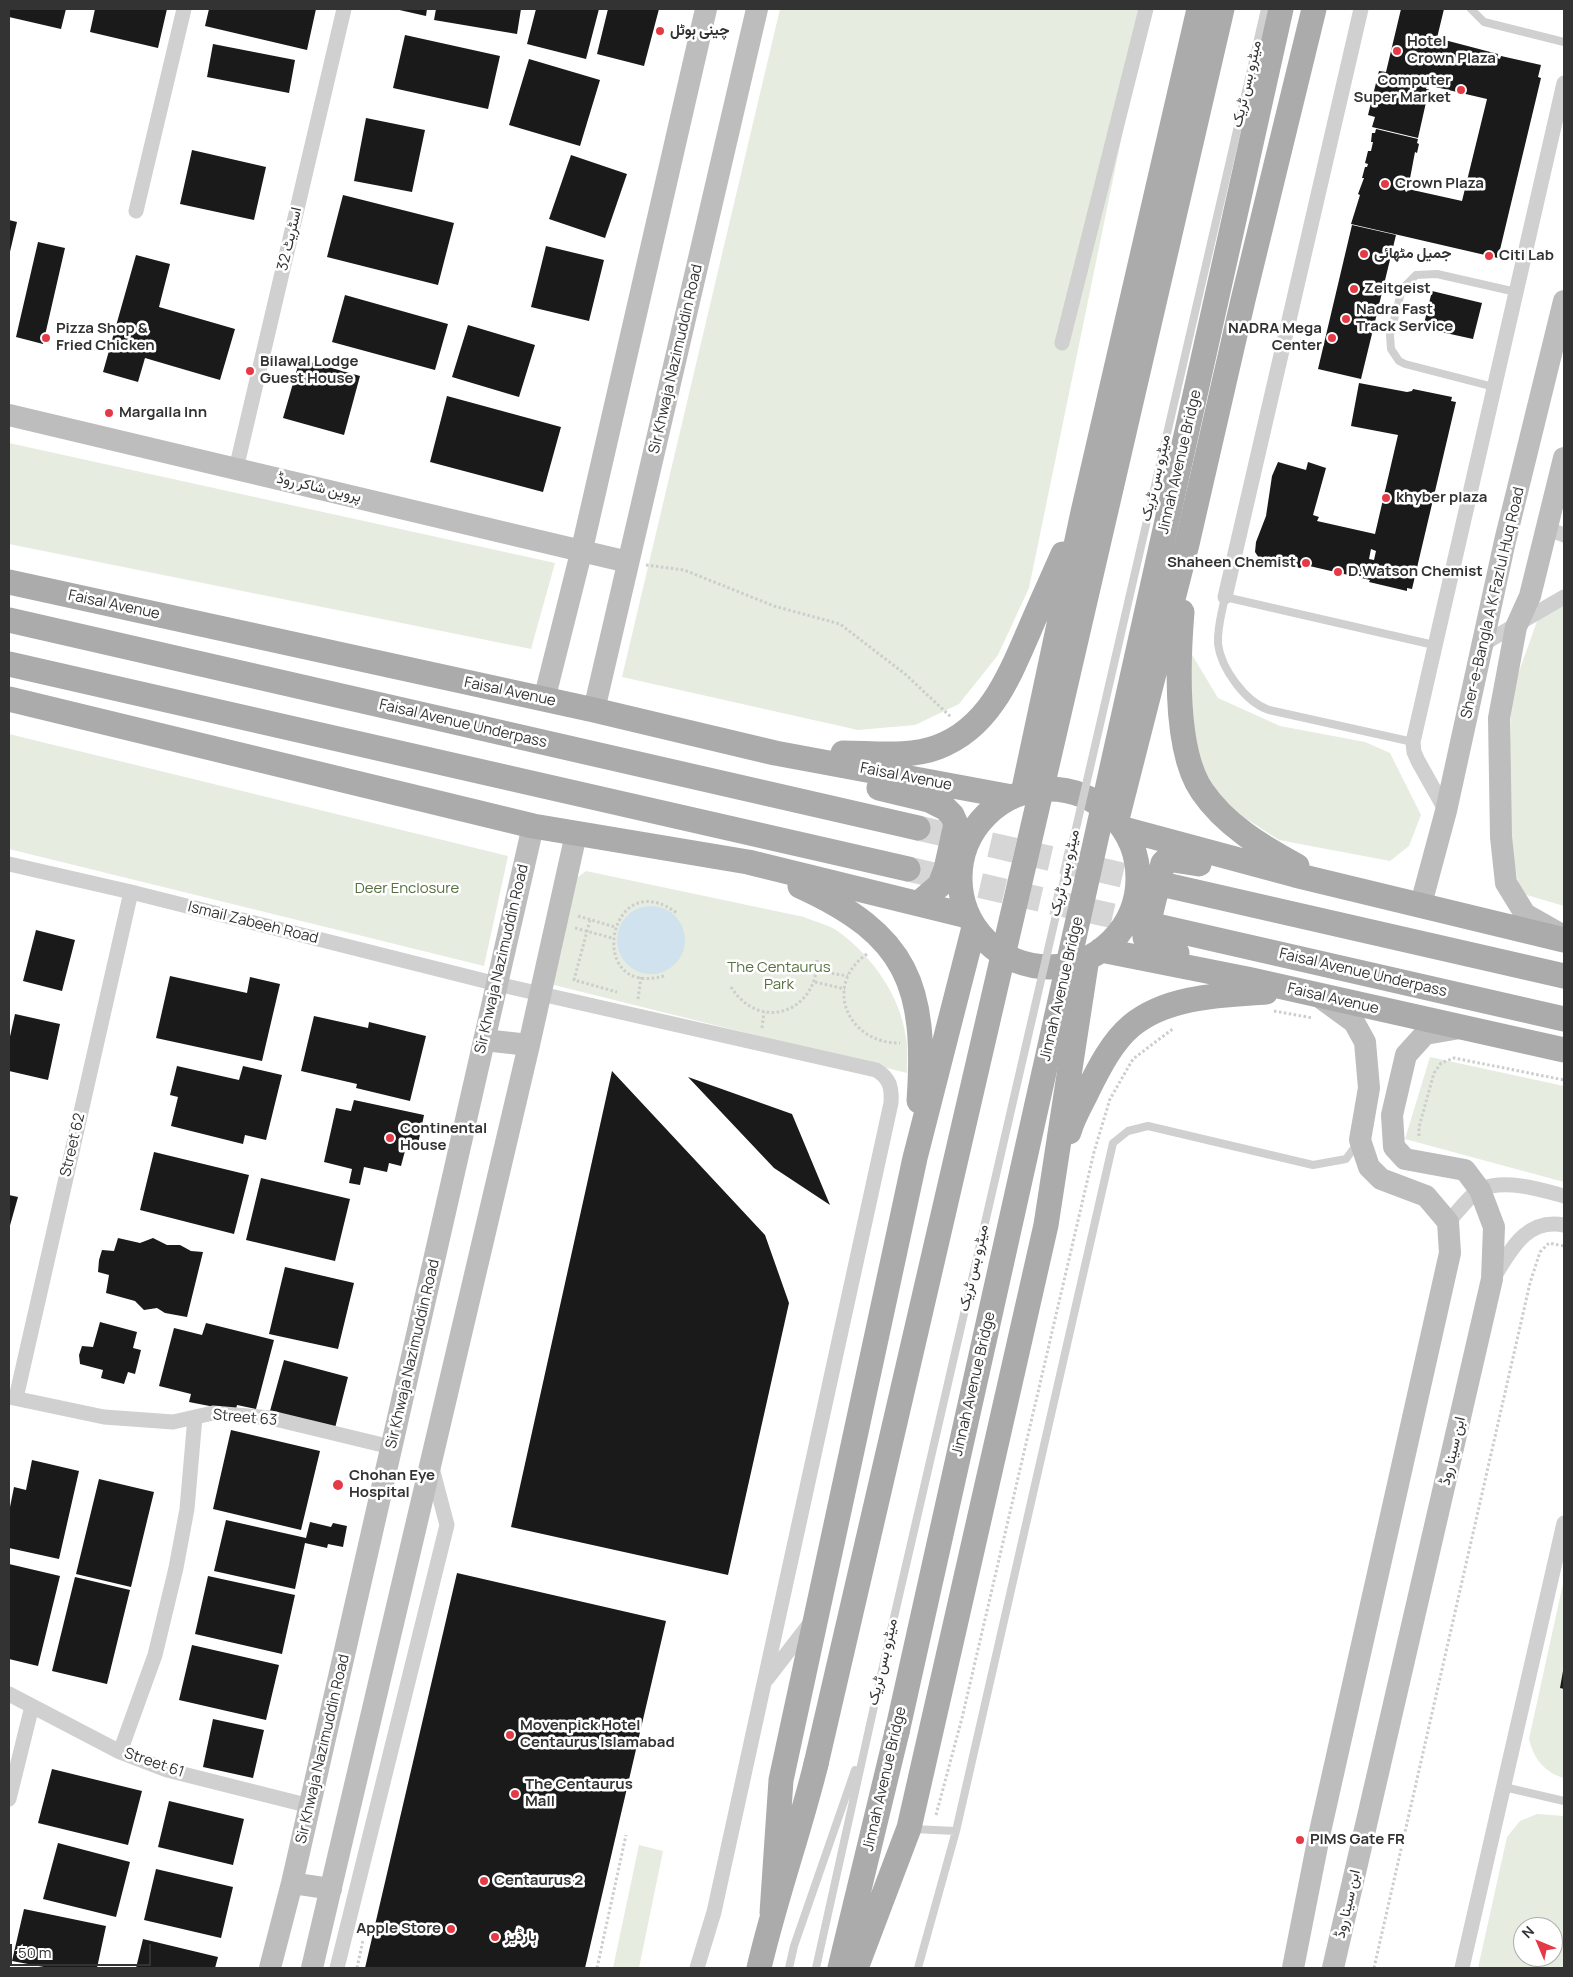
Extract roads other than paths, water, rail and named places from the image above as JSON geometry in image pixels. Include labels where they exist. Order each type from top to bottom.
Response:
[{"type":"main road","points":[[544,700],[582,549],[706,9]]},
{"type":"main road","name":"Sir Khwaja Nazimuddin Road","points":[[594,710],[758,9]]},
{"type":"main road","points":[[1017,795],[1199,9]]},
{"type":"main road","points":[[759,1968],[772,1913],[804,1812],[816,1764],[1222,9]]},
{"type":"main road","name":"Jinnah Avenue Bridge","points":[[840,1968],[897,1732],[1281,9]]},
{"type":"main road","points":[[1120,824],[1243,300],[1314,9]]},
{"type":"main road","name":"Sher-e-Bangla A K Fazlul Huq Road","points":[[1421,904],[1446,811],[1505,541],[1564,301]]},
{"type":"main road","name":"پروین شاکر روڈ","points":[[9,415],[582,549],[628,562]]},
{"type":"main road","name":"Sher-e-Bangla A K Fazlul Huq Road","points":[[1564,458],[1556,532],[1516,627],[1499,718],[1501,836],[1506,883],[1525,914],[1564,938]]},
{"type":"main road","points":[[775,753],[895,754],[936,748],[954,739],[973,725],[987,711],[1003,689],[1082,512]]},
{"type":"main road","points":[[1187,544],[1179,652],[1183,728],[1190,767],[1202,791],[1225,818],[1266,849],[1326,882]]},
{"type":"main road","name":"Faisal Avenue","points":[[9,582],[594,710],[775,753],[1017,795]]},
{"type":"main road","name":"Faisal Avenue Underpass","points":[[9,620],[918,828]]},
{"type":"main road","points":[[9,664],[908,869]]},
{"type":"main road","points":[[9,699],[533,826],[748,862],[919,903],[971,921]]},
{"type":"main road","points":[[775,753],[850,781],[928,800],[945,808],[952,815],[956,824],[946,869],[940,885],[919,903]]},
{"type":"main road","points":[[1048,788],[1073,792],[1097,802],[1120,824],[1135,854],[1138,881],[1133,907],[1120,931],[1094,954],[1063,966],[1037,966],[1013,960],[991,946],[971,921],[960,889],[962,861],[971,835],[988,812],[1017,795],[1048,788]]},
{"type":"main road","points":[[1120,824],[1295,875],[1564,938]]},
{"type":"main road","name":"Sir Khwaja Nazimuddin Road","points":[[270,1968],[310,1806],[533,826]]},
{"type":"main road","points":[[312,1968],[529,1045],[576,834]]},
{"type":"main road","points":[[1246,979],[1228,967],[1148,944],[1146,937],[1163,863],[1167,859],[1173,858],[1264,877],[1295,875]]},
{"type":"main road","points":[[748,862],[832,900],[860,919],[888,946],[906,972],[914,992],[920,1034],[920,1088],[915,1158]]},
{"type":"main road","points":[[1170,886],[1564,976]]},
{"type":"main road","points":[[772,1913],[781,1780],[819,1611],[915,1158],[971,921]]},
{"type":"main road","name":"Faisal Avenue Underpass","points":[[1161,927],[1564,1019]]},
{"type":"main road","points":[[1046,1226],[1094,954]]},
{"type":"main road","name":"Faisal Avenue","points":[[1094,954],[1246,979],[1564,1050]]},
{"type":"main road","points":[[856,1968],[909,1828],[1070,1128],[1093,1079],[1112,1048],[1131,1026],[1158,1010],[1185,1001],[1234,994],[1305,993],[1354,1022],[1365,1042],[1369,1088],[1360,1140],[1369,1167],[1381,1179],[1426,1196],[1448,1222],[1450,1253],[1321,1826],[1293,1968]]},
{"type":"main road","name":"ابن سینا روڈ","points":[[1333,1968],[1492,1279],[1494,1227],[1480,1190],[1465,1170],[1406,1159],[1394,1147],[1392,1115],[1406,1055],[1425,1034],[1463,1027]]},
{"type":"main road","points":[[484,1040],[529,1045]]},
{"type":"main road","points":[[1369,1088],[1386,1087],[1398,1090]]},
{"type":"main road","points":[[292,1883],[331,1888]]},
{"type":"street","points":[[136,211],[184,9]]},
{"type":"street","name":"اسٹریٹ 32","points":[[236,469],[344,9]]},
{"type":"street","points":[[1062,343],[1146,9]]},
{"type":"street","points":[[1225,597],[1361,9]]},
{"type":"street","points":[[1446,811],[1414,752],[1413,742],[1564,83]]},
{"type":"street","points":[[1483,644],[1516,627],[1564,597]]},
{"type":"street","name":"Ismail Zabeeh Road","points":[[9,864],[131,892],[497,984],[540,992],[876,1070],[884,1074],[892,1090],[891,1103],[765,1682]]},
{"type":"street","name":"Street 62","points":[[12,1397],[131,892]]},
{"type":"street","points":[[1448,1222],[1480,1190],[1508,1185],[1539,1189],[1564,1196]]},
{"type":"street","points":[[1492,1279],[1518,1238],[1550,1222],[1564,1225]]},
{"type":"street","name":"Street 63","points":[[12,1397],[104,1417],[173,1422],[213,1413],[271,1418],[392,1447]]},
{"type":"street","points":[[120,1752],[155,1655],[176,1568],[187,1508],[195,1417]]},
{"type":"street","points":[[337,1968],[447,1525],[431,1464]]},
{"type":"street","points":[[1462,1968],[1564,1523]]},
{"type":"street","points":[[696,1968],[714,1912],[765,1682],[819,1611]]},
{"type":"street","name":"Street 61","points":[[9,1694],[120,1752],[167,1770],[310,1806]]},
{"type":"street","points":[[9,1799],[32,1706]]},
{"type":"lane","name":"میٹرو بس ٹریک","points":[[816,1968],[847,1833],[866,1737],[1265,9]]},
{"type":"lane","points":[[1471,9],[1484,22],[1564,42]]},
{"type":"lane","points":[[1494,387],[1405,364],[1399,361],[1391,349],[1390,335],[1402,289],[1416,275],[1436,274],[1516,292]]},
{"type":"lane","points":[[1413,742],[1269,710],[1254,704],[1239,687],[1220,654],[1218,627],[1225,597],[1434,645]]},
{"type":"lane","points":[[918,1968],[956,1831],[1113,1143],[1128,1131],[1148,1126],[1313,1165],[1346,1159],[1360,1140]]},
{"type":"lane","name":"میٹرو بس ٹریک","points":[[789,1968],[866,1737]]},
{"type":"lane","points":[[1504,1787],[1564,1801]]},
{"type":"lane","points":[[909,1828],[956,1831]]},
{"type":"water","points":[[651,906],[664,909],[675,916],[682,927],[685,940],[682,953],[675,964],[664,971],[651,974],[638,971],[627,964],[620,953],[617,940],[620,927],[627,916],[638,909]]},
{"type":"tunnel","points":[[918,828],[1170,886]]},
{"type":"tunnel","points":[[908,869],[1161,927]]},
{"type":"place","name":"چینی ہوٹل","points":[[660,31]]},
{"type":"place","name":"Hotel Crown Plaza","points":[[1397,51]]},
{"type":"place","name":"Computer Super Market","points":[[1461,90]]},
{"type":"place","name":"Crown Plaza","points":[[1385,184]]},
{"type":"place","name":"جمیل مٹھائی","points":[[1364,254]]},
{"type":"place","name":"Citi Lab","points":[[1489,256]]},
{"type":"place","name":"Zeitgeist","points":[[1354,289]]},
{"type":"place","name":"Nadra Fast Track Service","points":[[1346,319]]},
{"type":"place","name":"Pizza Shop & Fried Chicken","points":[[46,338]]},
{"type":"place","name":"NADRA Mega Center","points":[[1332,338]]},
{"type":"place","name":"Bilawal Lodge Guest House","points":[[250,371]]},
{"type":"place","name":"Margalla Inn","points":[[109,413]]},
{"type":"place","name":"khyber plaza","points":[[1386,498]]},
{"type":"place","name":"Shaheen Chemist","points":[[1306,563]]},
{"type":"place","name":"D.Watson Chemist","points":[[1338,572]]},
{"type":"place","name":"Continental House","points":[[390,1138]]},
{"type":"place","name":"Chohan Eye Hospital","points":[[338,1485]]},
{"type":"place","name":"Movenpick Hotel Centaurus Islamabad","points":[[510,1735]]},
{"type":"place","name":"The Centaurus Mall","points":[[515,1794]]},
{"type":"place","name":"PIMS Gate FR","points":[[1300,1840]]},
{"type":"place","name":"Centaurus 2","points":[[484,1881]]},
{"type":"place","name":"Apple Store","points":[[451,1929]]},
{"type":"place","name":"ہارڈیز","points":[[495,1937]]},
{"type":"park label","name":"Deer Enclosure","points":[[407,889]]},
{"type":"park label","name":"The Centaurus Park","points":[[779,976]]}]
